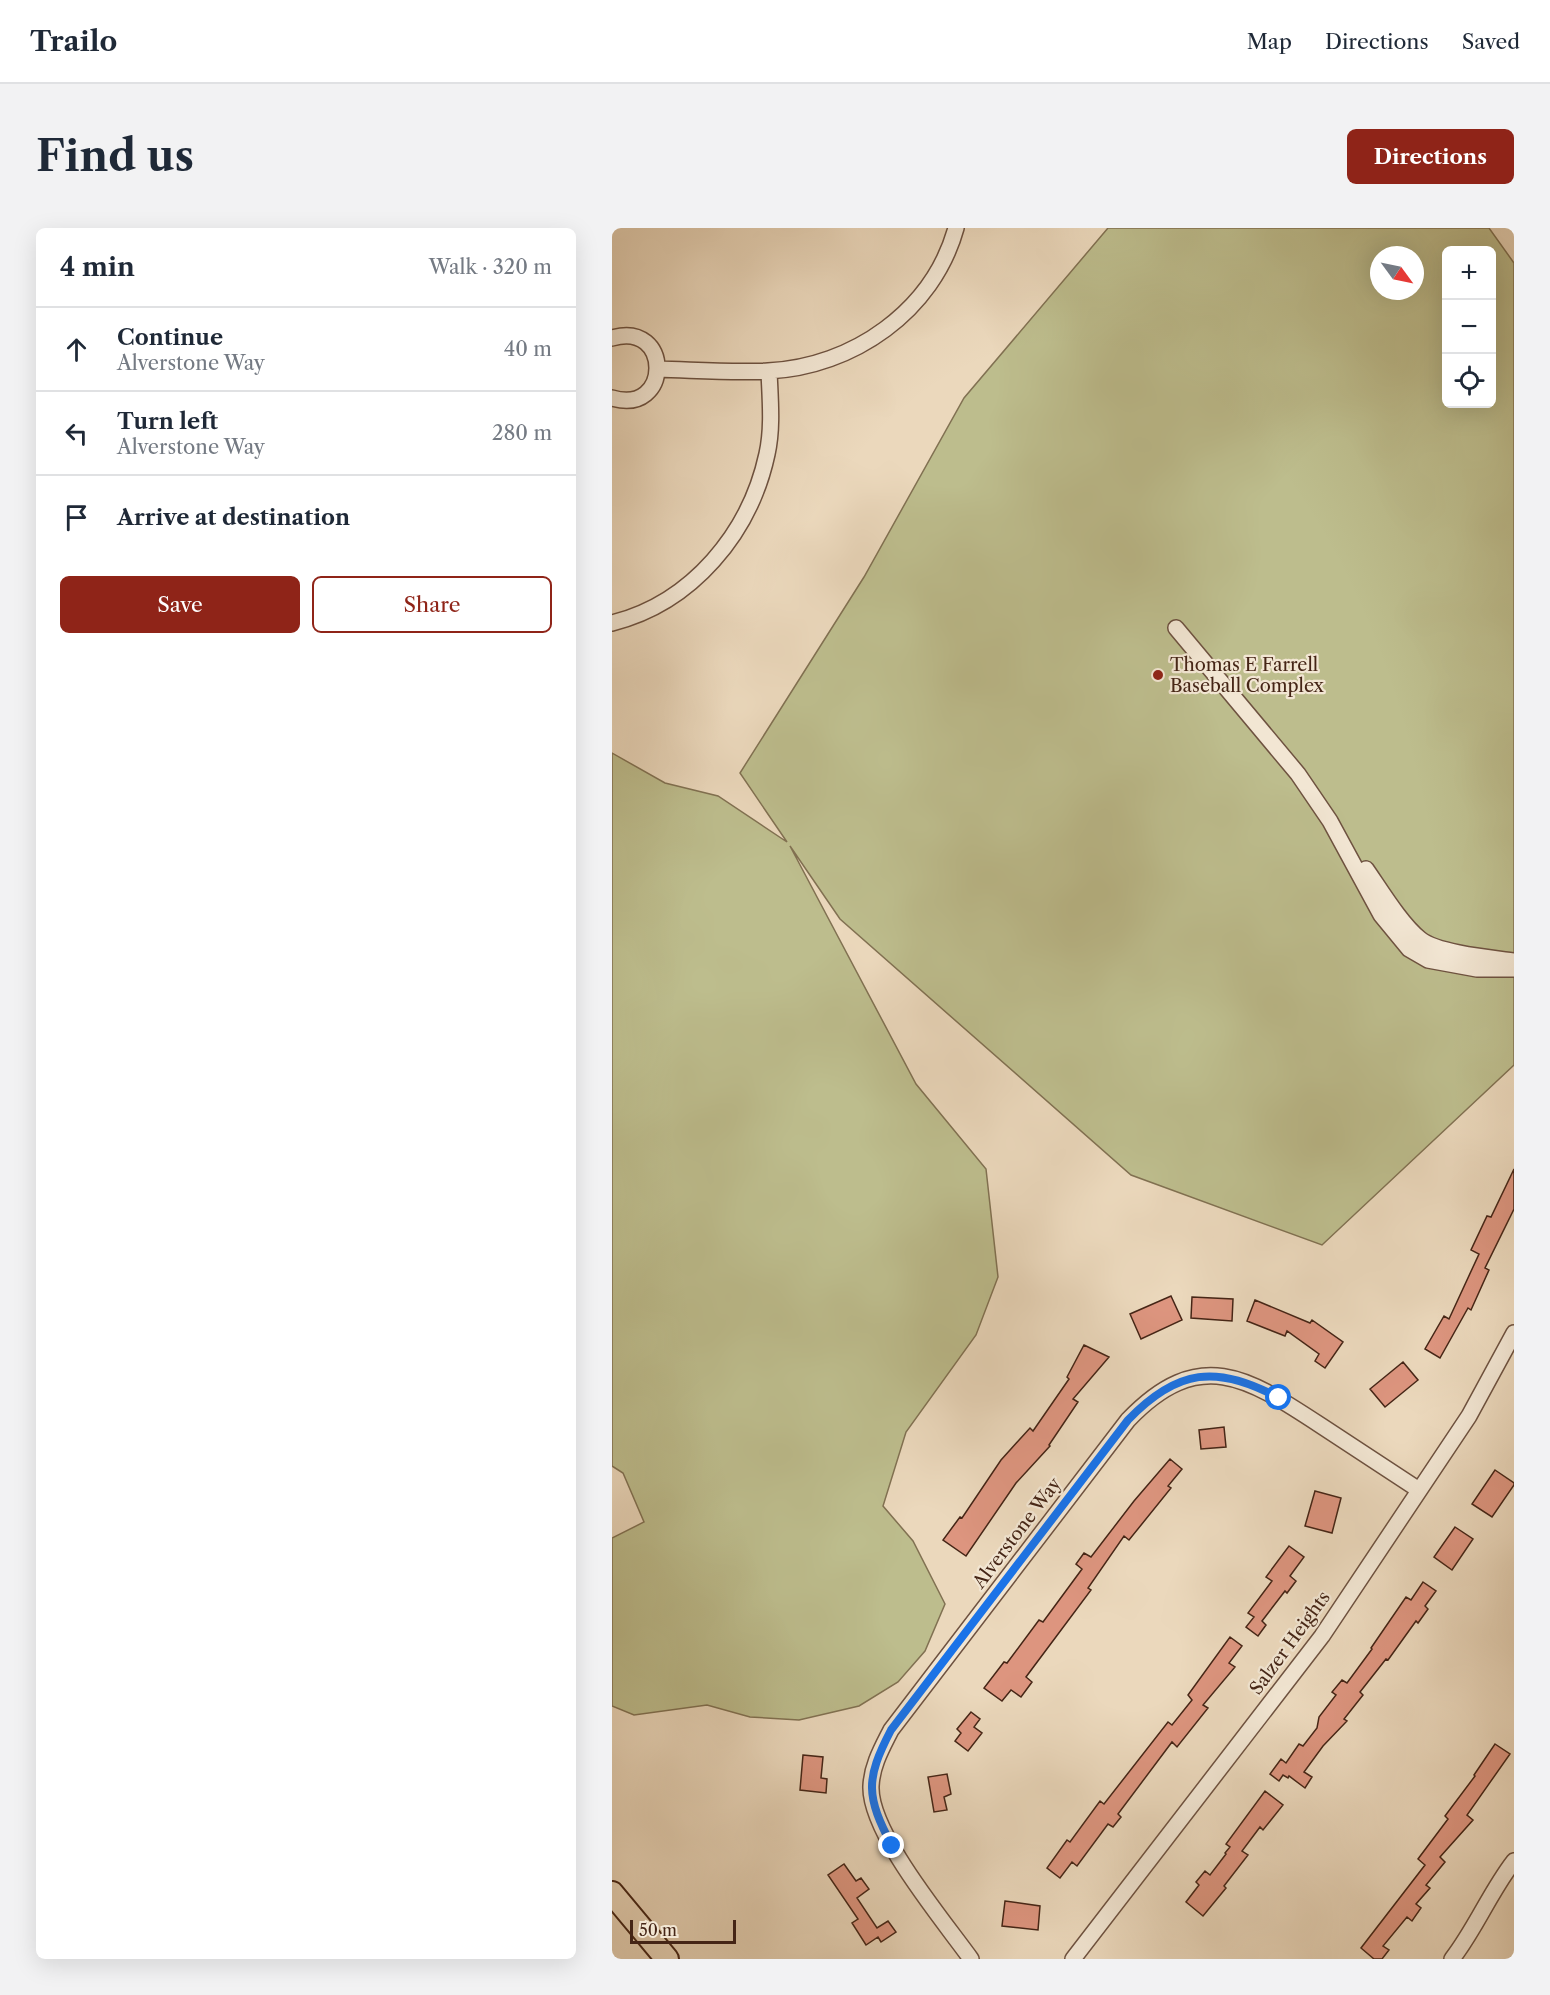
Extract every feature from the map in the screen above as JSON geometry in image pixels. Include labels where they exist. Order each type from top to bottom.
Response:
[{"type":"highway","points":[[612,1893],[667,1959]]},
{"type":"street","points":[[658,369],[769,371],[829,359],[858,348],[885,331],[915,304],[936,277],[952,243],[956,228]]},
{"type":"street","points":[[612,339],[623,336],[644,341],[657,358],[658,369],[656,380],[643,396],[622,401],[612,398]]},
{"type":"street","points":[[612,623],[655,608],[680,592],[723,551],[741,525],[757,489],[768,452],[771,418],[769,371]]},
{"type":"street","points":[[1176,628],[1298,774],[1394,908],[1421,940],[1455,953],[1514,961]]},
{"type":"street","points":[[1330,820],[1381,915],[1409,949],[1428,960],[1438,962],[1477,969],[1514,969]]},
{"type":"street","name":"Salzer Heights","points":[[1074,1959],[1322,1636],[1469,1416],[1514,1333]]},
{"type":"street","name":"Alverstone Way","points":[[971,1959],[892,1846],[873,1801],[871,1788],[873,1769],[891,1730],[1128,1420],[1152,1397],[1175,1383],[1209,1376],[1242,1380],[1279,1398],[1419,1490]]},
{"type":"street","points":[[1452,1959],[1514,1861]]},
{"type":"green space","name":"Thomas E Farrell Baseball Complex","points":[[1108,228],[1489,228],[1514,263],[1514,1065],[1322,1245],[1131,1175],[840,919],[790,846],[916,1084],[986,1169],[998,1277],[976,1335],[906,1432],[883,1506],[913,1541],[945,1604],[925,1651],[898,1682],[859,1706],[799,1720],[750,1717],[707,1705],[634,1715],[612,1706],[612,1538],[644,1522],[623,1473],[612,1466],[612,753],[665,783],[718,796],[787,842],[740,773],[864,577],[964,398]]},
{"type":"building","points":[[1514,1169],[1514,1209],[1485,1268],[1489,1270],[1471,1310],[1468,1308],[1440,1358],[1425,1349],[1444,1316],[1449,1319],[1479,1254],[1471,1250],[1487,1216],[1491,1217]]},
{"type":"building","points":[[1171,1296],[1182,1320],[1141,1339],[1130,1314]]},
{"type":"building","points":[[1192,1297],[1233,1299],[1232,1321],[1191,1318]]},
{"type":"building","points":[[1255,1300],[1310,1323],[1312,1320],[1343,1342],[1325,1368],[1315,1361],[1319,1354],[1287,1331],[1285,1336],[1247,1321]]},
{"type":"building","points":[[1084,1345],[1109,1357],[1073,1399],[1078,1402],[1050,1446],[1016,1483],[966,1556],[943,1540],[960,1517],[962,1518],[1001,1460],[1030,1428],[1033,1431],[1069,1379],[1067,1377]]},
{"type":"building","points":[[1403,1362],[1418,1380],[1385,1407],[1370,1389]]},
{"type":"building","points":[[1224,1427],[1226,1447],[1201,1449],[1199,1430]]},
{"type":"building","points":[[1170,1459],[1182,1469],[1168,1486],[1171,1488],[1129,1540],[1124,1536],[1088,1588],[1091,1590],[1026,1677],[1032,1682],[1021,1697],[1011,1690],[1002,1701],[984,1688],[1004,1662],[1007,1663],[1039,1620],[1043,1622],[1082,1569],[1076,1564],[1084,1553],[1091,1557]]},
{"type":"building","points":[[1495,1470],[1514,1485],[1492,1517],[1472,1504]]},
{"type":"building","points":[[1315,1491],[1341,1498],[1332,1533],[1305,1526]]},
{"type":"building","points":[[1455,1527],[1473,1539],[1452,1570],[1434,1557]]},
{"type":"building","points":[[1289,1546],[1304,1557],[1290,1576],[1296,1581],[1287,1593],[1285,1591],[1262,1621],[1266,1625],[1258,1636],[1246,1627],[1254,1617],[1248,1613],[1272,1581],[1266,1577]]},
{"type":"building","points":[[1423,1582],[1436,1591],[1425,1606],[1428,1609],[1360,1692],[1363,1695],[1344,1719],[1347,1721],[1323,1746],[1304,1772],[1312,1777],[1305,1788],[1289,1776],[1288,1778],[1283,1775],[1279,1781],[1270,1774],[1281,1759],[1286,1763],[1299,1744],[1303,1746],[1317,1728],[1319,1717],[1336,1695],[1332,1692],[1342,1680],[1347,1683],[1406,1597],[1411,1600]]},
{"type":"building","points":[[1230,1637],[1242,1646],[1229,1663],[1235,1667],[1203,1705],[1208,1708],[1177,1747],[1172,1742],[1118,1814],[1121,1817],[1113,1827],[1108,1824],[1077,1866],[1072,1862],[1060,1878],[1047,1868],[1067,1840],[1070,1842],[1100,1801],[1104,1804],[1168,1722],[1172,1725],[1192,1700],[1188,1695]]},
{"type":"building","points":[[971,1712],[980,1719],[974,1727],[982,1733],[968,1751],[955,1741],[961,1733],[957,1729]]},
{"type":"building","points":[[1495,1744],[1510,1754],[1467,1815],[1473,1820],[1440,1857],[1445,1862],[1426,1885],[1430,1888],[1416,1904],[1421,1908],[1412,1921],[1407,1917],[1383,1946],[1389,1950],[1382,1959],[1374,1959],[1361,1948],[1425,1865],[1418,1859],[1448,1819],[1445,1816],[1475,1776]]},
{"type":"building","points":[[803,1755],[823,1757],[821,1778],[827,1779],[826,1793],[800,1790]]},
{"type":"building","points":[[947,1774],[951,1794],[944,1797],[947,1810],[934,1812],[928,1777]]},
{"type":"building","points":[[1265,1791],[1283,1805],[1263,1830],[1260,1827],[1242,1851],[1248,1855],[1224,1886],[1226,1888],[1203,1916],[1186,1902],[1199,1885],[1196,1882],[1205,1871],[1210,1875],[1226,1854],[1230,1847],[1226,1844]]},
{"type":"building","points":[[844,1864],[856,1881],[861,1878],[869,1889],[857,1898],[877,1928],[888,1921],[896,1932],[881,1942],[878,1937],[866,1945],[852,1923],[858,1919],[828,1875]]},
{"type":"building","points":[[1005,1901],[1040,1906],[1038,1930],[1002,1926]]},
{"type":"place","name":"Thomas E Farrell Baseball Complex","points":[[1158,675]]},
{"type":"route","points":[[892,1846],[878,1816],[871,1788],[873,1769],[891,1730],[1128,1420],[1161,1390],[1191,1378],[1209,1376],[1242,1380],[1279,1398]]}]
